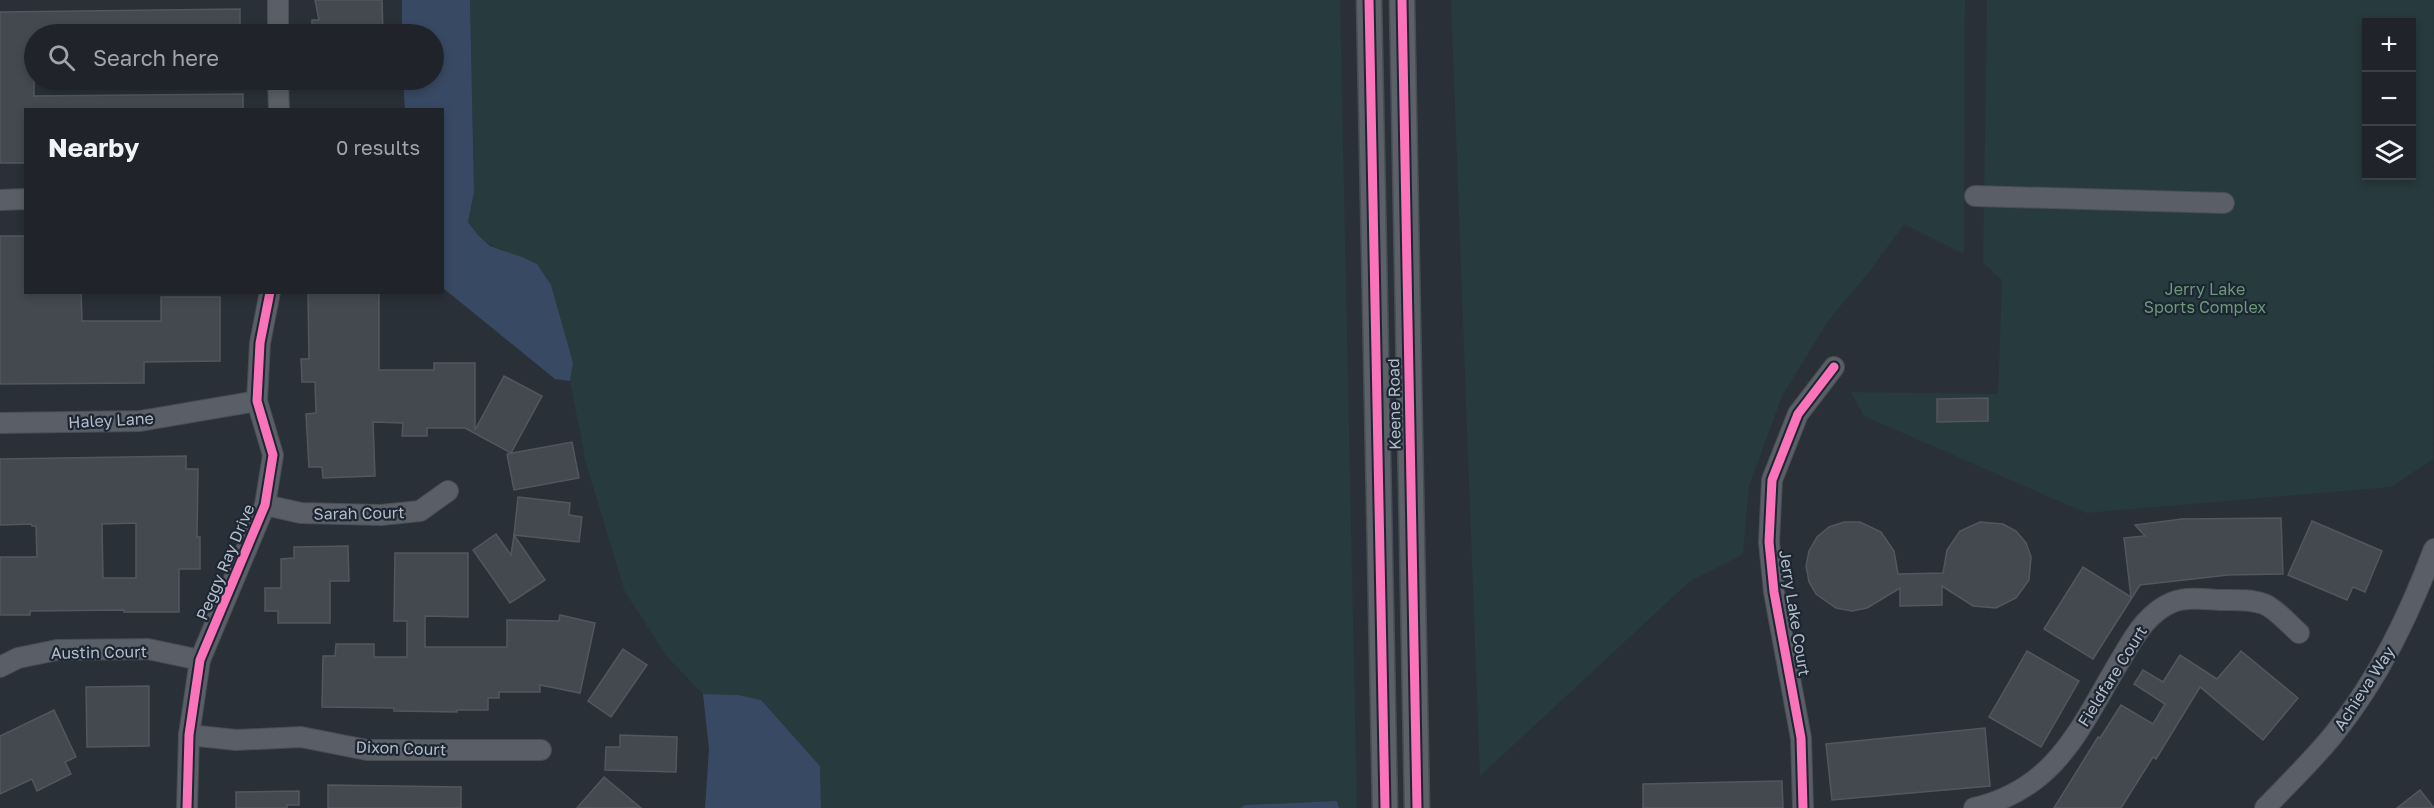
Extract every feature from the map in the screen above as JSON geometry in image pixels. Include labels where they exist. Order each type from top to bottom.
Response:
[{"type":"main road","name":"Keene Road","points":[[1369,0],[1385,808]]},
{"type":"main road","name":"Keene Road","points":[[1402,0],[1417,808]]},
{"type":"street","points":[[278,0],[278,24]]},
{"type":"street","points":[[278,90],[279,108]]},
{"type":"street","points":[[1975,196],[2224,203]]},
{"type":"street","points":[[0,200],[24,199]]},
{"type":"street","name":"Peggy Ray Drive","points":[[187,808],[189,735],[200,660],[265,505],[273,455],[257,401],[260,343],[270,294]]},
{"type":"street","name":"Jerry Lake Court","points":[[1803,808],[1802,738],[1774,592],[1769,542],[1772,480],[1798,414],[1834,367]]},
{"type":"street","name":"Haley Lane","points":[[0,423],[140,421],[257,401]]},
{"type":"street","name":"Sarah Court","points":[[265,505],[301,513],[381,515],[420,511],[448,491]]},
{"type":"street","name":"Achieva Way","points":[[2265,808],[2334,734],[2363,693],[2391,649],[2413,604],[2434,549]]},
{"type":"street","name":"Fieldfare Court","points":[[1974,808],[2001,800],[2030,786],[2063,754],[2130,643],[2152,615],[2163,607],[2184,600],[2249,601],[2265,604],[2299,633]]},
{"type":"street","name":"Austin Court","points":[[0,667],[18,658],[57,650],[148,649],[200,660]]},
{"type":"street","name":"Dixon Court","points":[[189,735],[236,740],[301,737],[367,750],[541,750]]},
{"type":"green space","points":[[470,0],[1340,0],[1357,808],[1339,808],[1337,801],[1245,805],[1240,808],[821,808],[820,766],[761,700],[739,695],[703,694],[668,658],[625,592],[586,463],[570,381],[573,363],[522,257],[491,245],[468,222],[474,192]]},
{"type":"green space","points":[[1451,0],[1965,0],[1964,254],[1904,224],[1869,272],[1828,321],[1782,396],[1749,486],[1743,554],[1689,582],[1480,776]]},
{"type":"green space","name":"Jerry Lake Sports Complex","points":[[1987,0],[2434,0],[2433,459],[2391,487],[2086,513],[1864,416],[1851,392],[1998,394],[2002,280],[1983,263]]},
{"type":"water","points":[[402,0],[470,0],[474,192],[468,222],[490,246],[537,264],[551,285],[573,363],[570,381],[555,379],[444,289],[444,108],[405,108],[404,90],[444,90],[444,24],[402,24]]},
{"type":"water","points":[[703,694],[739,695],[761,700],[820,766],[821,808],[705,808],[709,749]]},
{"type":"water","points":[[1337,801],[1339,808],[1240,808],[1245,805]]},
{"type":"building","points":[[315,0],[382,0],[383,24],[312,24],[312,20],[319,20]]},
{"type":"building","points":[[240,9],[240,24],[24,24],[24,90],[34,90],[34,96],[243,94],[243,108],[24,108],[24,163],[0,163],[0,12]]},
{"type":"building","points":[[0,236],[24,236],[24,294],[81,294],[82,321],[161,321],[161,297],[220,297],[220,361],[144,362],[144,383],[0,384]]},
{"type":"building","points":[[308,294],[379,294],[379,370],[434,370],[434,363],[475,363],[475,430],[504,376],[542,396],[511,453],[465,428],[427,428],[427,436],[402,436],[403,423],[373,422],[375,476],[323,478],[322,467],[309,467],[306,414],[316,413],[315,382],[302,382],[301,359],[309,359]]},
{"type":"building","points":[[1988,398],[1988,421],[1937,422],[1937,399]]},
{"type":"building","points":[[572,442],[579,478],[514,490],[507,454]]},
{"type":"building","points":[[186,456],[186,469],[198,469],[197,537],[200,537],[200,569],[179,569],[179,612],[30,611],[30,615],[0,615],[0,557],[37,557],[36,526],[31,524],[0,525],[0,459]],"holes":[[[136,523],[136,578],[103,578],[102,524]]]},
{"type":"building","points":[[518,497],[570,503],[569,515],[582,517],[579,542],[514,535]]},
{"type":"building","points":[[2281,518],[2283,574],[2228,575],[2140,585],[2093,659],[2044,629],[2083,567],[2131,597],[2124,538],[2145,536],[2135,525],[2182,519]]},
{"type":"building","points":[[2312,521],[2382,551],[2365,592],[2353,587],[2347,600],[2288,575]]},
{"type":"building","points":[[1844,522],[1860,522],[1881,532],[1894,551],[1898,574],[1943,573],[1947,550],[1960,531],[1980,522],[2003,524],[2016,531],[2026,543],[2031,557],[2029,580],[2016,598],[1996,608],[1973,606],[1942,586],[1942,605],[1900,606],[1900,588],[1867,608],[1852,611],[1836,608],[1816,594],[1809,582],[1806,566],[1809,551],[1817,537],[1829,527]]},
{"type":"building","points":[[496,534],[511,555],[514,535],[545,580],[510,603],[473,550]]},
{"type":"building","points":[[348,546],[349,581],[330,581],[330,623],[278,623],[278,611],[265,611],[265,588],[281,588],[281,559],[294,558],[294,547]]},
{"type":"building","points":[[395,553],[468,553],[468,617],[425,616],[425,647],[507,647],[507,620],[559,621],[560,615],[595,623],[580,693],[540,685],[540,692],[499,692],[499,698],[488,698],[488,710],[457,710],[457,712],[322,707],[323,656],[335,656],[336,644],[374,644],[374,657],[407,657],[407,621],[394,621]]},
{"type":"building","points":[[623,649],[647,665],[611,717],[588,701]]},
{"type":"building","points":[[2027,651],[2079,681],[2041,747],[1989,717]]},
{"type":"building","points":[[2241,651],[2298,698],[2263,740],[2200,687],[2156,759],[2153,757],[2121,808],[2054,808],[2098,737],[2100,738],[2121,705],[2153,724],[2165,704],[2134,684],[2143,670],[2163,682],[2180,655],[2217,679]]},
{"type":"building","points":[[149,686],[149,746],[87,747],[86,687]]},
{"type":"building","points":[[54,710],[76,757],[65,762],[71,774],[37,791],[32,779],[0,794],[0,736]]},
{"type":"building","points":[[1985,728],[1990,786],[1832,800],[1826,744]]},
{"type":"building","points":[[620,735],[677,737],[676,772],[605,770],[606,747],[620,747]]},
{"type":"building","points":[[604,777],[641,808],[577,808]]},
{"type":"building","points":[[1782,781],[1783,808],[1643,808],[1643,784]]},
{"type":"building","points":[[328,785],[461,787],[461,808],[328,808]]},
{"type":"building","points":[[2420,790],[2434,808],[2397,808]]},
{"type":"building","points":[[299,791],[299,805],[287,805],[287,808],[236,808],[236,792]]},
{"type":"cycle path","points":[[1369,0],[1385,808]]},
{"type":"cycle path","points":[[1402,0],[1417,808]]},
{"type":"cycle path","points":[[187,808],[189,735],[200,660],[265,505],[273,455],[257,401],[260,343],[270,294]]},
{"type":"cycle path","points":[[1803,808],[1801,738],[1774,592],[1769,542],[1772,480],[1798,414],[1834,367]]}]
